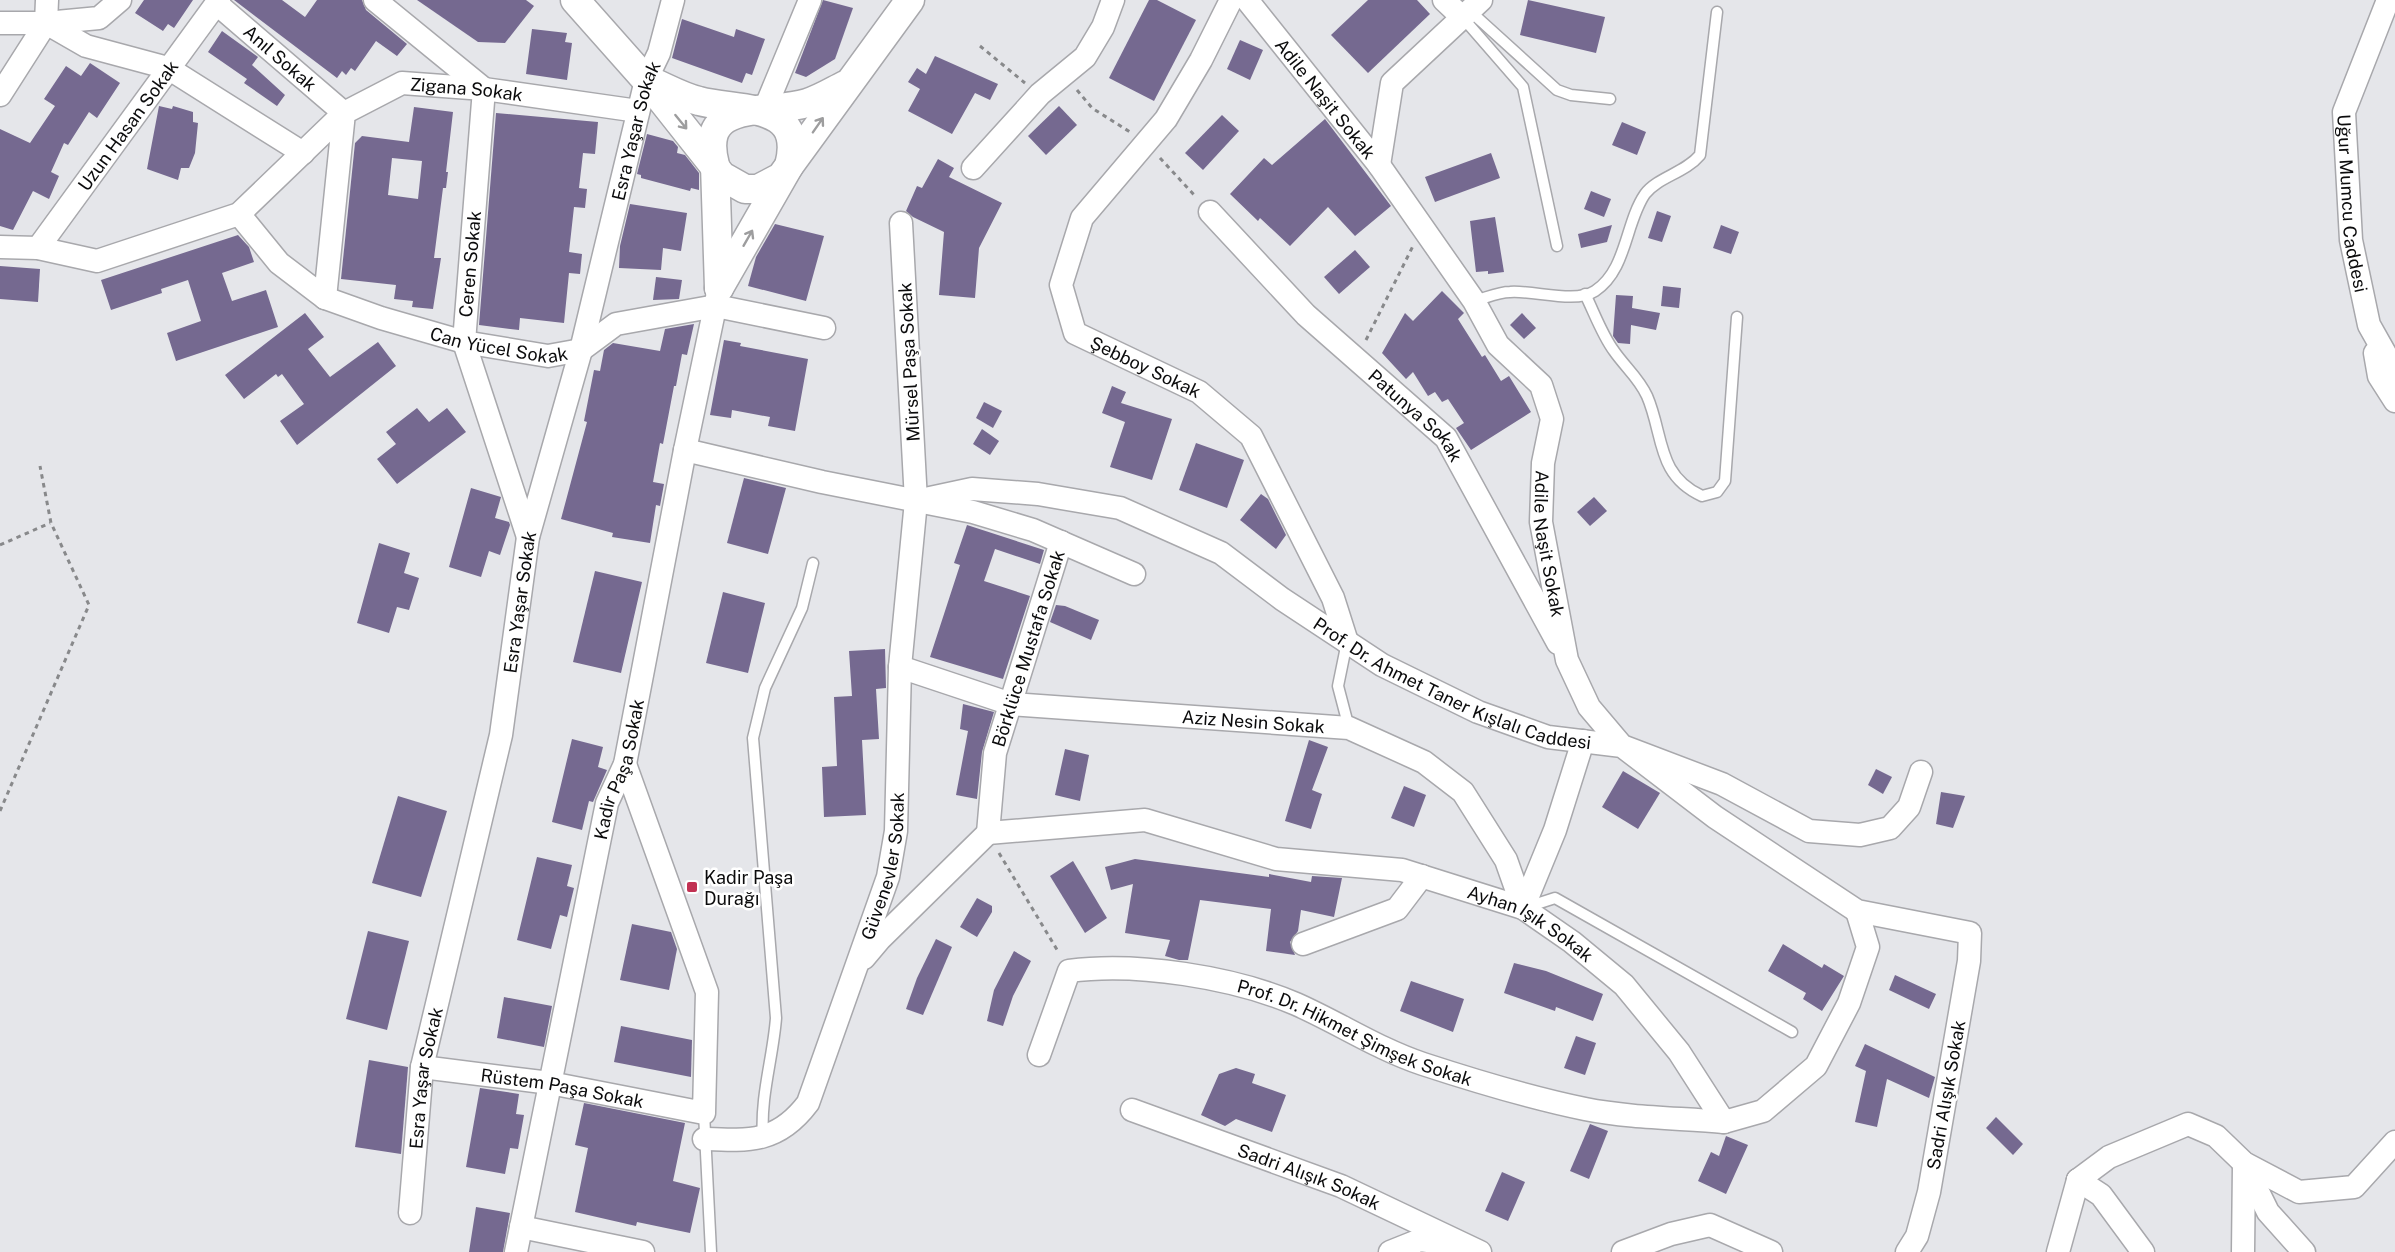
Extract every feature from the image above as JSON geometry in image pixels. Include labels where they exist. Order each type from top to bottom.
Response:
[{"type":"street","points":[[0,95],[46,23],[47,0]]},
{"type":"street","points":[[0,23],[46,23],[99,18],[120,0]]},
{"type":"street","points":[[375,0],[484,89]]},
{"type":"street","points":[[574,0],[646,80],[722,176],[733,184],[758,189],[781,177],[903,1]]},
{"type":"street","name":"Esra Yaşar Sokak","points":[[410,1213],[422,1067],[501,735],[528,537],[581,350],[646,80],[659,53],[674,0]]},
{"type":"street","points":[[764,111],[810,0]]},
{"type":"street","points":[[973,168],[1040,94],[1086,57],[1103,27],[1113,0]]},
{"type":"street","name":"Şebboy Sokak","points":[[1231,0],[1201,60],[1166,119],[1082,218],[1061,285],[1075,333],[1199,392],[1251,436],[1333,598],[1347,642]]},
{"type":"street","name":"Adile Naşit Sokak","points":[[1247,0],[1379,165],[1474,301],[1498,345],[1541,385],[1552,419],[1544,463],[1540,522],[1567,660],[1589,707],[1622,746],[1722,784],[1809,831],[1829,833],[1860,835],[1890,828],[1909,807],[1921,772]]},
{"type":"street","name":"Uğur Mumcu Caddesi","points":[[2388,0],[2344,112],[2351,240],[2369,325],[2395,371]]},
{"type":"street","name":"Uzun Hasan Sokak","points":[[38,248],[218,2]]},
{"type":"street","name":"Anıl Sokak","points":[[218,2],[344,113]]},
{"type":"street","points":[[1379,165],[1392,82],[1460,6]]},
{"type":"street","points":[[46,23],[86,46],[168,68],[303,153]]},
{"type":"street","points":[[646,80],[699,101],[764,111],[776,117],[786,127],[792,139],[789,166]]},
{"type":"street","name":"Zigana Sokak","points":[[238,214],[344,113],[402,83],[484,89],[638,111]]},
{"type":"street","points":[[715,165],[712,153],[713,140],[727,118],[738,111],[764,111],[808,103],[847,84]]},
{"type":"street","name":"Ceren Sokak","points":[[484,89],[464,342],[528,537]]},
{"type":"street","points":[[325,298],[344,113]]},
{"type":"street","name":"Kadir Paşa Sokak","points":[[516,1252],[608,803],[625,764],[685,450],[718,297],[715,165]]},
{"type":"street","name":"Kadir Paşa Sokak","points":[[718,297],[789,166]]},
{"type":"street","name":"Patunya Sokak","points":[[1210,212],[1306,315],[1446,438],[1492,528],[1567,660]]},
{"type":"street","points":[[0,248],[38,248],[97,261],[238,214]]},
{"type":"street","name":"Can Yücel Sokak","points":[[238,214],[279,263],[325,298],[381,318],[464,342],[548,356],[581,350],[616,324],[718,297],[824,328]]},
{"type":"street","name":"Mürsel Paşa Sokak","points":[[901,223],[916,501]]},
{"type":"street","points":[[2369,325],[2379,376],[2395,401]]},
{"type":"street","name":"Prof. Dr. Ahmet Taner Kışlalı Caddesi","points":[[685,450],[973,512],[1033,530],[1061,542]]},
{"type":"street","name":"Prof. Dr. Ahmet Taner Kışlalı Caddesi","points":[[916,501],[972,489],[1038,494],[1120,508],[1221,553],[1382,665],[1478,712],[1548,737],[1622,746]]},
{"type":"street","name":"Güvenevler Sokak","points":[[704,1139],[749,1141],[764,1138],[796,1119],[807,1103],[888,877],[896,831],[900,667],[916,501]]},
{"type":"street","name":"Börklüce Mustafa Sokak","points":[[988,833],[995,753],[1061,542],[1134,574]]},
{"type":"street","name":"Aziz Nesin Sokak","points":[[900,667],[1011,704],[1349,728],[1424,762],[1463,792],[1506,860],[1524,908]]},
{"type":"street","points":[[1524,908],[1555,831],[1583,741]]},
{"type":"street","points":[[1622,746],[1714,817],[1857,911],[1869,947],[1849,1004],[1816,1066],[1763,1111],[1724,1122]]},
{"type":"street","points":[[625,764],[707,992],[704,1113]]},
{"type":"street","name":"Ayhan Işık Sokak","points":[[988,833],[1145,820],[1276,859],[1402,870],[1524,908],[1572,942],[1624,985],[1679,1052],[1724,1122]]},
{"type":"street","points":[[852,973],[880,939],[988,833]]},
{"type":"street","points":[[1303,944],[1397,909],[1422,876]]},
{"type":"street","name":"Sadri Alışık Sokak","points":[[1857,911],[1970,933],[1969,961],[1929,1192],[1917,1236],[1907,1252]]},
{"type":"street","name":"Prof. Dr. Hikmet Şimşek Sokak","points":[[1070,971],[1088,969],[1162,972],[1220,980],[1295,1004],[1422,1064],[1586,1109],[1724,1122]]},
{"type":"street","points":[[1039,1055],[1070,971]]},
{"type":"street","name":"Rüstem Paşa Sokak","points":[[422,1067],[550,1083],[704,1113]]},
{"type":"street","name":"Sadri Alışık Sokak","points":[[1132,1110],[1341,1186],[1474,1249]]},
{"type":"street","points":[[2058,1252],[2078,1180],[2109,1157],[2188,1124],[2216,1136],[2244,1163],[2299,1192],[2354,1186],[2395,1142]]},
{"type":"street","points":[[2243,1252],[2244,1163]]},
{"type":"street","points":[[2244,1163],[2268,1212],[2304,1252]]},
{"type":"street","points":[[2078,1180],[2101,1195],[2143,1252]]},
{"type":"street","points":[[1623,1252],[1671,1234],[1710,1225],[1770,1252]]},
{"type":"street","points":[[521,1227],[643,1252]]},
{"type":"street","points":[[1390,1252],[1420,1240],[1474,1249]]},
{"type":"lane","points":[[1460,6],[1557,90],[1571,95],[1610,99]]},
{"type":"lane","points":[[1460,6],[1523,87],[1557,246]]},
{"type":"lane","points":[[1474,301],[1508,291],[1539,291],[1570,297],[1585,294],[1595,291],[1614,269],[1646,193],[1672,175],[1690,168],[1700,155],[1717,12]]},
{"type":"lane","points":[[1585,294],[1613,350],[1637,377],[1648,396],[1665,460],[1686,489],[1702,496],[1717,492],[1725,481],[1737,317]]},
{"type":"lane","points":[[764,1138],[763,1097],[771,1063],[776,1018],[753,738],[765,688],[802,608],[813,563]]},
{"type":"lane","points":[[1347,642],[1338,686],[1349,728]]},
{"type":"lane","points":[[1524,908],[1555,898],[1792,1032]]},
{"type":"lane","points":[[704,1113],[711,1252]]},
{"type":"path","points":[[980,46],[1040,94]]},
{"type":"path","points":[[1356,360],[1422,227]]},
{"type":"path","points":[[0,811],[89,605],[51,523],[40,466]]},
{"type":"path","points":[[0,545],[51,523]]},
{"type":"path","points":[[988,833],[1070,971]]},
{"type":"building","points":[[144,0],[193,0],[174,28],[168,24],[163,31],[135,13]]},
{"type":"building","points":[[234,0],[282,0],[305,17],[317,0],[362,0],[366,10],[407,44],[397,56],[376,41],[355,71],[351,68],[346,75],[342,71],[337,78]]},
{"type":"building","points":[[417,0],[526,0],[534,6],[505,43],[478,42]]},
{"type":"building","points":[[823,0],[853,8],[835,59],[806,77],[795,73]]},
{"type":"building","points":[[1149,0],[1157,0],[1196,20],[1154,101],[1109,78]]},
{"type":"building","points":[[1368,0],[1417,0],[1430,14],[1368,73],[1331,35]]},
{"type":"building","points":[[1528,0],[1605,17],[1596,53],[1520,35]]},
{"type":"building","points":[[682,19],[734,37],[736,29],[765,39],[752,75],[746,73],[742,83],[672,58]]},
{"type":"building","points":[[532,29],[567,33],[565,42],[572,43],[567,80],[526,74]]},
{"type":"building","points":[[222,31],[258,57],[252,65],[285,95],[277,106],[244,83],[247,79],[208,52]]},
{"type":"building","points":[[1240,40],[1263,50],[1250,80],[1227,69]]},
{"type":"building","points":[[935,56],[998,84],[990,100],[975,93],[952,134],[908,111],[920,89],[908,82],[917,68],[926,74]]},
{"type":"building","points":[[90,63],[120,83],[97,118],[89,112],[68,145],[64,143],[51,172],[59,176],[49,199],[33,191],[13,230],[0,226],[0,129],[30,143],[55,106],[44,99],[66,66],[81,76]]},
{"type":"building","points":[[159,106],[172,109],[173,106],[193,112],[193,122],[198,123],[195,153],[189,168],[181,168],[178,180],[147,169]]},
{"type":"building","points":[[1059,106],[1077,125],[1046,155],[1028,136]]},
{"type":"building","points":[[414,107],[453,112],[446,188],[443,188],[434,258],[441,258],[433,309],[412,307],[413,301],[394,299],[396,285],[341,279],[355,143],[362,136],[409,142]],"holes":[[[392,158],[422,161],[418,199],[388,195]]]},
{"type":"building","points":[[496,113],[598,122],[595,154],[583,153],[579,188],[587,189],[585,208],[574,207],[569,252],[582,254],[580,274],[569,273],[564,323],[520,318],[519,330],[479,325]]},
{"type":"building","points":[[1222,115],[1239,131],[1203,170],[1185,153]]},
{"type":"building","points":[[1325,119],[1391,206],[1355,236],[1328,207],[1290,246],[1260,218],[1258,221],[1230,194],[1264,158],[1272,165]]},
{"type":"building","points":[[1622,122],[1646,132],[1637,155],[1612,145]]},
{"type":"building","points":[[647,134],[673,141],[678,147],[677,153],[685,155],[699,173],[699,190],[691,188],[690,191],[641,178],[641,175],[637,174]]},
{"type":"building","points":[[1491,153],[1500,178],[1435,202],[1425,177]]},
{"type":"building","points":[[938,159],[954,168],[949,177],[1002,203],[979,248],[975,298],[939,295],[944,232],[913,217],[906,211],[917,186],[922,188]]},
{"type":"building","points":[[1591,191],[1611,199],[1604,217],[1584,209]]},
{"type":"building","points":[[630,204],[687,213],[681,251],[663,248],[661,270],[619,268],[620,246]]},
{"type":"building","points":[[1657,211],[1671,216],[1662,242],[1648,238]]},
{"type":"building","points":[[1495,217],[1504,272],[1488,274],[1488,271],[1476,272],[1470,221]]},
{"type":"building","points":[[775,224],[824,236],[806,301],[748,286],[756,257]]},
{"type":"building","points":[[1612,225],[1607,242],[1581,248],[1578,234]]},
{"type":"building","points":[[1721,225],[1739,232],[1731,254],[1713,248]]},
{"type":"building","points":[[238,235],[249,247],[254,262],[222,273],[232,301],[266,290],[278,327],[176,361],[167,333],[201,321],[188,280],[161,289],[162,293],[111,310],[101,280]]},
{"type":"building","points":[[1355,250],[1370,267],[1339,294],[1324,277]]},
{"type":"building","points":[[0,266],[40,269],[38,302],[0,299]]},
{"type":"building","points":[[656,277],[682,280],[679,299],[653,300]]},
{"type":"building","points":[[1663,286],[1681,288],[1679,308],[1661,306]]},
{"type":"building","points":[[1442,291],[1464,313],[1458,319],[1482,357],[1485,355],[1501,381],[1509,376],[1531,412],[1471,450],[1456,428],[1464,423],[1448,399],[1442,402],[1435,392],[1428,396],[1413,372],[1406,379],[1382,353],[1405,313],[1413,321]]},
{"type":"building","points":[[1616,295],[1633,296],[1632,308],[1660,313],[1656,330],[1631,325],[1630,344],[1618,343],[1613,336]]},
{"type":"building","points":[[305,313],[324,337],[308,349],[330,377],[378,342],[396,366],[297,445],[280,421],[304,404],[282,374],[278,377],[276,374],[244,399],[225,375]]},
{"type":"building","points":[[1522,313],[1536,328],[1524,339],[1510,325]]},
{"type":"building","points":[[694,324],[687,355],[682,354],[663,444],[660,443],[653,482],[664,484],[660,506],[656,505],[650,543],[612,537],[613,533],[561,519],[587,422],[584,421],[594,370],[600,371],[604,350],[613,343],[660,351],[665,329]]},
{"type":"building","points":[[724,340],[741,343],[740,346],[808,359],[795,431],[768,426],[770,417],[732,410],[731,418],[710,415]]},
{"type":"building","points":[[1112,386],[1126,392],[1121,403],[1172,419],[1152,480],[1110,467],[1125,422],[1102,413]]},
{"type":"building","points":[[984,402],[1002,411],[993,428],[976,418]]},
{"type":"building","points":[[417,408],[429,422],[447,408],[466,432],[397,484],[377,459],[396,444],[386,432]]},
{"type":"building","points":[[982,429],[999,441],[990,455],[973,444]]},
{"type":"building","points":[[1196,443],[1244,460],[1227,508],[1179,490]]},
{"type":"building","points":[[744,478],[786,488],[768,554],[727,543]]},
{"type":"building","points":[[471,488],[501,497],[495,518],[509,522],[510,525],[500,555],[489,551],[481,577],[449,567]]},
{"type":"building","points":[[1261,494],[1268,499],[1286,535],[1276,549],[1240,520]]},
{"type":"building","points":[[1594,497],[1607,511],[1590,526],[1577,512]]},
{"type":"building","points":[[967,525],[1044,550],[1040,564],[995,549],[984,581],[1030,596],[1003,679],[930,657],[960,565],[954,563]]},
{"type":"building","points":[[379,543],[410,553],[404,573],[419,578],[409,610],[397,607],[389,633],[357,623]]},
{"type":"building","points":[[595,571],[642,582],[621,673],[573,662]]},
{"type":"building","points":[[723,592],[765,603],[748,673],[706,663]]},
{"type":"building","points":[[1056,605],[1065,606],[1099,620],[1091,640],[1050,622]]},
{"type":"building","points":[[885,649],[886,688],[876,689],[879,739],[862,740],[866,815],[824,817],[822,767],[837,766],[834,697],[852,696],[849,651]]},
{"type":"building","points":[[963,704],[994,712],[982,752],[977,799],[956,795],[968,731],[960,729]]},
{"type":"building","points":[[572,739],[603,747],[598,767],[607,770],[593,802],[589,801],[582,830],[552,822]]},
{"type":"building","points":[[1309,740],[1328,747],[1312,790],[1322,794],[1311,829],[1285,821]]},
{"type":"building","points":[[1065,749],[1089,755],[1080,801],[1055,795]]},
{"type":"building","points":[[1876,769],[1892,777],[1883,794],[1868,785]]},
{"type":"building","points":[[1623,771],[1660,793],[1638,829],[1602,807]]},
{"type":"building","points":[[1404,786],[1426,795],[1414,827],[1391,818]]},
{"type":"building","points":[[1941,792],[1965,796],[1953,828],[1936,824]]},
{"type":"building","points":[[398,796],[447,811],[421,897],[372,883]]},
{"type":"building","points":[[537,857],[572,865],[567,886],[574,888],[567,917],[560,915],[551,949],[517,940]]},
{"type":"building","points":[[1135,859],[1269,877],[1269,874],[1311,882],[1312,876],[1342,878],[1334,917],[1301,910],[1298,931],[1290,942],[1295,955],[1266,951],[1271,909],[1200,900],[1188,960],[1179,960],[1165,956],[1170,940],[1125,933],[1133,884],[1111,890],[1105,867]]},
{"type":"building","points":[[1073,861],[1107,918],[1085,933],[1050,876]]},
{"type":"building","points":[[977,898],[992,906],[992,912],[977,937],[960,927]]},
{"type":"building","points":[[632,924],[671,932],[677,949],[669,990],[620,980]]},
{"type":"building","points":[[368,931],[409,941],[387,1030],[346,1019]]},
{"type":"building","points":[[936,939],[952,947],[923,1015],[906,1009],[917,978]]},
{"type":"building","points":[[1783,944],[1822,968],[1824,964],[1844,976],[1822,1011],[1803,999],[1806,993],[1768,971]]},
{"type":"building","points":[[1014,951],[1031,961],[1013,996],[1003,1026],[987,1021],[994,990]]},
{"type":"building","points":[[1514,963],[1546,971],[1603,994],[1593,1021],[1556,1007],[1555,1011],[1504,993]]},
{"type":"building","points":[[1895,975],[1936,994],[1929,1009],[1889,990]]},
{"type":"building","points":[[1411,981],[1464,999],[1453,1032],[1400,1011]]},
{"type":"building","points":[[504,997],[552,1006],[544,1047],[497,1038]]},
{"type":"building","points":[[621,1026],[692,1040],[691,1077],[614,1062]]},
{"type":"building","points":[[1576,1036],[1596,1043],[1585,1075],[1564,1068]]},
{"type":"building","points":[[1865,1044],[1935,1077],[1929,1098],[1887,1079],[1877,1127],[1855,1122],[1866,1071],[1855,1066]]},
{"type":"building","points":[[369,1060],[408,1067],[401,1154],[355,1147]]},
{"type":"building","points":[[1236,1068],[1255,1074],[1252,1083],[1286,1095],[1272,1132],[1236,1119],[1225,1126],[1201,1115],[1219,1074]]},
{"type":"building","points":[[480,1088],[519,1094],[516,1114],[524,1115],[518,1149],[510,1148],[505,1174],[466,1167]]},
{"type":"building","points":[[584,1103],[685,1123],[673,1181],[700,1188],[690,1233],[637,1222],[636,1226],[575,1212],[588,1148],[575,1145]]},
{"type":"building","points":[[1996,1117],[2023,1144],[2013,1155],[1986,1128]]},
{"type":"building","points":[[1590,1124],[1608,1131],[1589,1179],[1570,1171]]},
{"type":"building","points":[[1726,1136],[1748,1145],[1726,1194],[1698,1181],[1711,1152],[1719,1156]]},
{"type":"building","points":[[1502,1172],[1525,1182],[1508,1221],[1485,1211]]},
{"type":"building","points":[[476,1207],[510,1213],[503,1252],[469,1252]]},
{"type":"place","name":"Kadir Paşa Durağı","points":[[692,887]]}]
